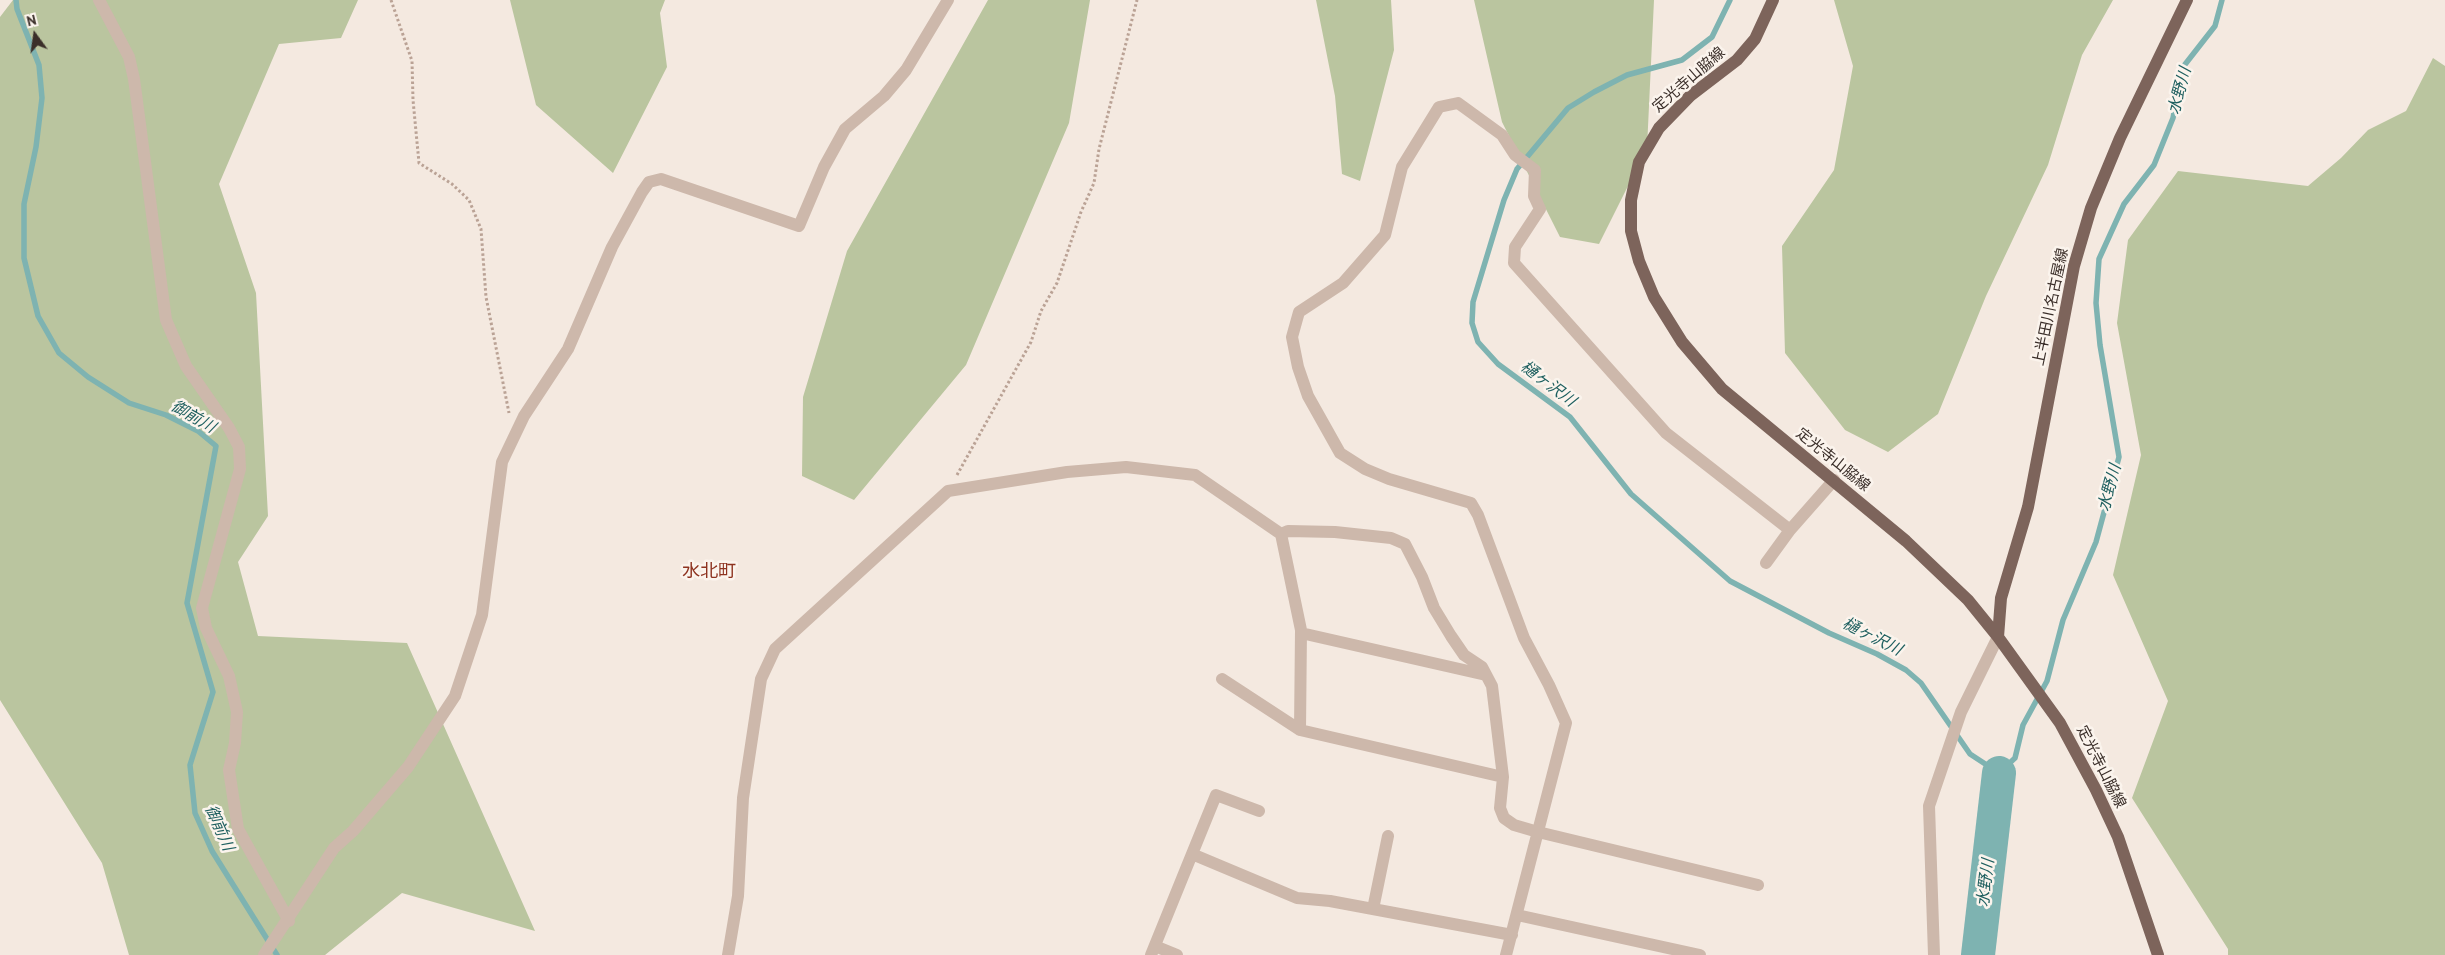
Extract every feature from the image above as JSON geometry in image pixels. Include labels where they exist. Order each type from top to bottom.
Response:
[{"type":"main road","name":"定光寺山脇線","points":[[1773,0],[1755,39],[1737,60],[1690,96],[1659,128],[1639,162],[1631,200],[1631,231],[1639,261],[1654,297],[1682,342],[1722,389],[1906,541],[1968,600],[1998,637],[2060,723],[2096,790],[2118,837],[2158,955]]},
{"type":"main road","name":"上半田川名古屋線","points":[[1998,637],[2001,598],[2028,507],[2074,266],[2091,208],[2120,138],[2187,0]]},
{"type":"street","points":[[100,0],[129,57],[134,79],[166,320],[186,366],[229,428],[239,447],[240,469],[202,608],[206,628],[229,676],[237,712],[235,743],[229,770],[238,829],[289,921]]},
{"type":"street","points":[[265,955],[289,921],[334,848],[353,831],[408,767],[455,696],[482,615],[502,462],[513,435],[568,349],[612,247],[649,182],[661,179],[799,226],[824,167],[845,129],[884,96],[906,70],[948,0]]},
{"type":"street","points":[[1506,955],[1566,723],[1549,685],[1524,638],[1478,515],[1471,503],[1389,480],[1365,469],[1340,453],[1308,396],[1298,367],[1292,337],[1299,312],[1343,283],[1385,235],[1395,202],[1402,167],[1439,107],[1458,103],[1502,135],[1515,155],[1535,170],[1534,196],[1540,209],[1515,247],[1514,263],[1666,433],[1790,530]]},
{"type":"street","points":[[728,955],[738,896],[743,798],[761,679],[771,656],[775,649],[948,491],[1067,472],[1126,467],[1195,474],[1281,534],[1301,633],[1300,730]]},
{"type":"street","points":[[1766,562],[1790,530],[1834,480]]},
{"type":"street","points":[[1281,534],[1288,531],[1334,532],[1390,538],[1405,544],[1422,577],[1434,608],[1451,636],[1464,654],[1482,668],[1492,686],[1498,722],[1503,777],[1500,808],[1504,818],[1514,825],[1538,832],[1758,885]]},
{"type":"street","points":[[1301,633],[1486,675]]},
{"type":"street","points":[[1934,955],[1929,806],[1961,712],[1998,637]]},
{"type":"street","points":[[1222,678],[1300,730],[1503,777]]},
{"type":"street","points":[[1177,955],[1153,950],[1216,795],[1259,811]]},
{"type":"street","points":[[1374,909],[1388,836]]},
{"type":"street","points":[[1192,854],[1296,898],[1374,909],[1512,935]]},
{"type":"street","points":[[1517,915],[1700,955]]},
{"type":"path","points":[[390,0],[412,60],[413,100],[419,163],[452,184],[469,200],[481,229],[486,297],[513,435]]},
{"type":"path","points":[[948,491],[1031,342],[1041,311],[1057,283],[1080,212],[1094,183],[1099,149],[1137,0]]},
{"type":"green space","points":[[13,0],[358,0],[341,38],[279,44],[219,184],[256,293],[268,516],[238,562],[258,636],[407,643],[535,931],[402,893],[325,955],[129,955],[102,863],[0,700],[0,17]]},
{"type":"green space","points":[[510,0],[665,0],[660,13],[667,67],[613,173],[536,105]]},
{"type":"green space","points":[[988,0],[1090,0],[1069,123],[966,365],[854,500],[802,476],[803,397],[847,251]]},
{"type":"green space","points":[[1316,0],[1391,0],[1394,50],[1360,181],[1342,174],[1335,96]]},
{"type":"green space","points":[[1474,0],[1654,0],[1647,148],[1599,244],[1560,237],[1502,122]]},
{"type":"green space","points":[[1834,0],[2113,0],[2082,55],[2048,165],[1986,296],[1938,414],[1888,452],[1845,430],[1785,353],[1782,246],[1834,170],[1853,66]]},
{"type":"green space","points":[[2433,58],[2445,66],[2445,955],[2228,955],[2228,949],[2132,798],[2168,701],[2113,575],[2141,455],[2117,323],[2128,240],[2178,171],[2308,186],[2341,158],[2368,130],[2406,111]]},
{"type":"waterway","name":"御前川","points":[[16,0],[17,9],[39,65],[42,98],[36,147],[24,204],[24,258],[38,316],[59,353],[88,377],[129,403],[166,415],[198,431],[216,446],[187,603],[213,692],[190,765],[195,813],[212,851],[277,955]]},
{"type":"waterway","name":"樋ヶ沢川","points":[[1730,0],[1712,37],[1682,60],[1627,75],[1568,108],[1517,169],[1504,200],[1473,302],[1472,323],[1478,342],[1498,364],[1570,417],[1631,494],[1730,581],[1829,633],[1877,654],[1906,670],[1921,683],[1970,754],[1999,773],[2015,758],[2023,725],[2047,681],[2063,620],[2096,542],[2119,457],[2100,345],[2096,303],[2099,259],[2124,204],[2154,165],[2173,118],[2183,67],[2215,26],[2222,0]]},
{"type":"waterway","name":"水野川","points":[[1978,955],[1999,773]]},
{"type":"district","name":"水北町","points":[[709,572]]}]
